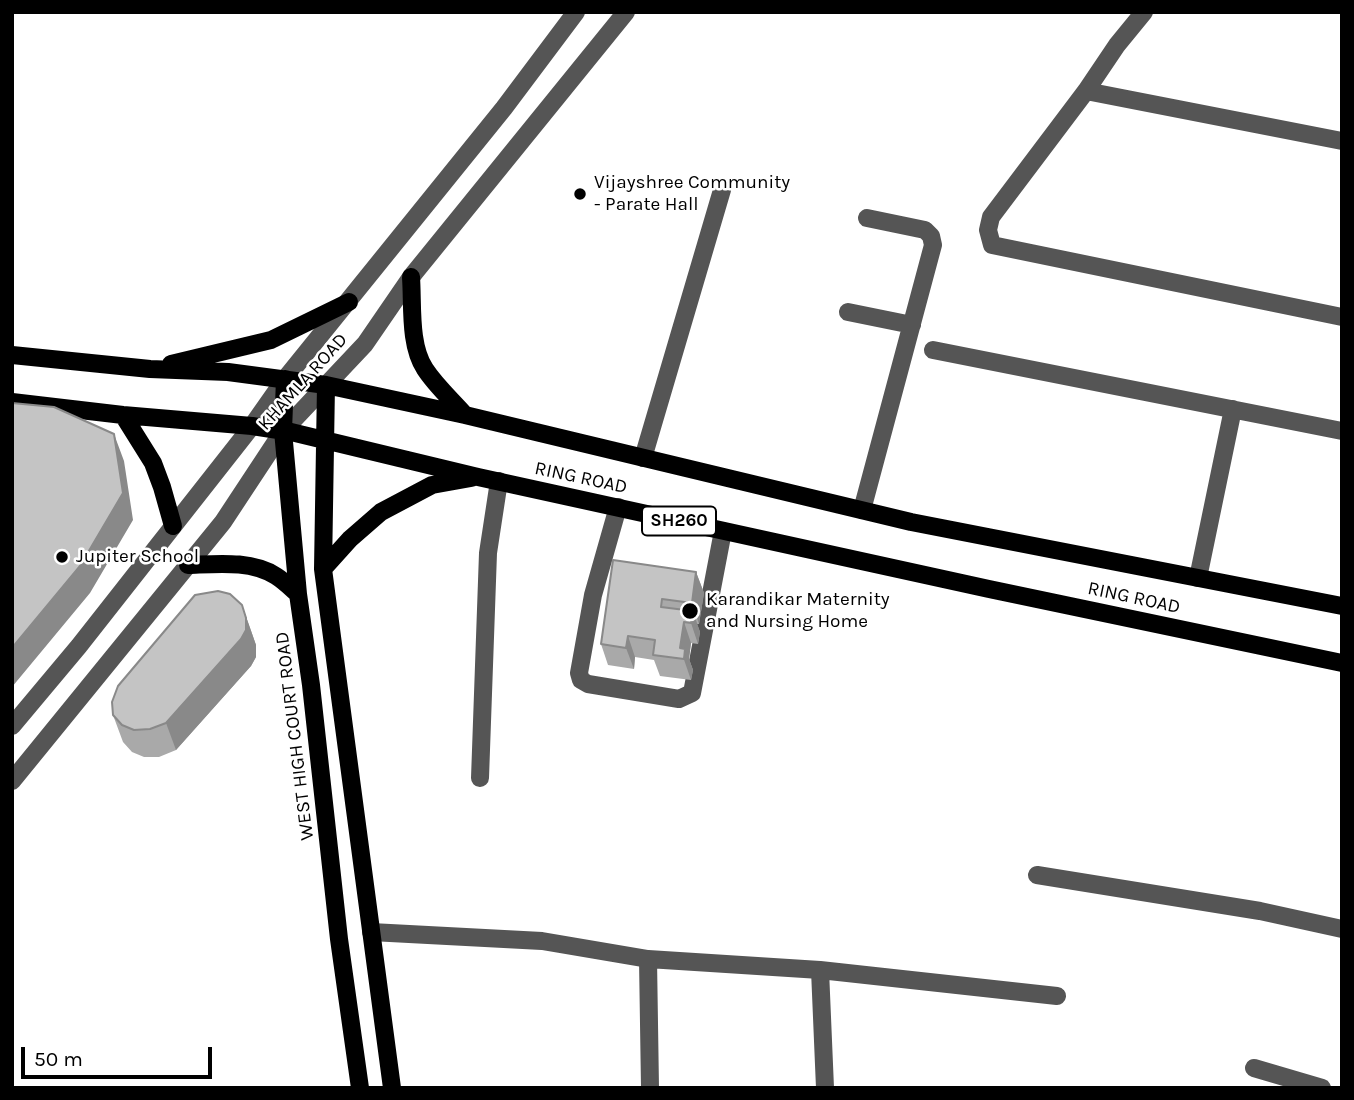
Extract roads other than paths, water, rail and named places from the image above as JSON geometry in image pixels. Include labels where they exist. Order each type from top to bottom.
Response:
[{"type":"main road","points":[[411,277],[414,341],[419,356],[425,369],[465,415]]},
{"type":"main road","points":[[150,369],[271,340],[349,302]]},
{"type":"main road","name":"RING ROAD","points":[[12,355],[150,369],[228,372],[326,385],[465,415],[911,522],[1342,606]]},
{"type":"main road","name":"WEST HIGH COURT ROAD","points":[[285,379],[283,431],[298,594],[359,1088]]},
{"type":"main road","points":[[326,385],[323,569],[392,1088]]},
{"type":"main road","name":"RING ROAD","points":[[12,402],[252,426],[325,439],[478,477],[723,531],[1342,663]]},
{"type":"main road","points":[[123,415],[153,463],[173,526]]},
{"type":"main road","points":[[323,569],[349,539],[382,512],[432,485],[478,477]]},
{"type":"main road","points":[[188,565],[252,566],[275,575],[298,594]]},
{"type":"street","name":"KHAMLA ROAD","points":[[12,726],[79,646],[252,426],[285,379],[504,108],[576,12]]},
{"type":"street","name":"KHAMLA ROAD","points":[[12,781],[223,522],[283,431],[365,344],[411,277],[626,12]]},
{"type":"street","points":[[1144,12],[991,217],[988,230],[992,246],[1342,317]]},
{"type":"street","points":[[1086,90],[1342,141]]},
{"type":"street","points":[[643,458],[722,190]]},
{"type":"street","points":[[862,510],[933,245],[931,236],[925,230],[867,218]]},
{"type":"street","points":[[848,312],[912,325]]},
{"type":"street","points":[[933,350],[1342,431]]},
{"type":"street","points":[[1198,578],[1233,409]]},
{"type":"street","points":[[480,778],[488,553],[499,481]]},
{"type":"street","points":[[618,507],[593,595],[579,673],[581,680],[588,684],[679,699],[692,693],[723,531]]},
{"type":"street","points":[[1037,875],[1260,911],[1342,929]]},
{"type":"street","points":[[371,932],[542,941],[648,959],[820,970],[1057,996]]},
{"type":"street","points":[[648,959],[650,1088]]},
{"type":"street","points":[[820,970],[825,1088]]},
{"type":"street","points":[[1254,1068],[1322,1088]]},
{"type":"place","name":"Vijayshree Community - Parate Hall","points":[[580,194]]},
{"type":"place","name":"Jupiter School","points":[[62,557]]},
{"type":"place","name":"Karandikar Maternity and Nursing Home","points":[[690,611]]}]
